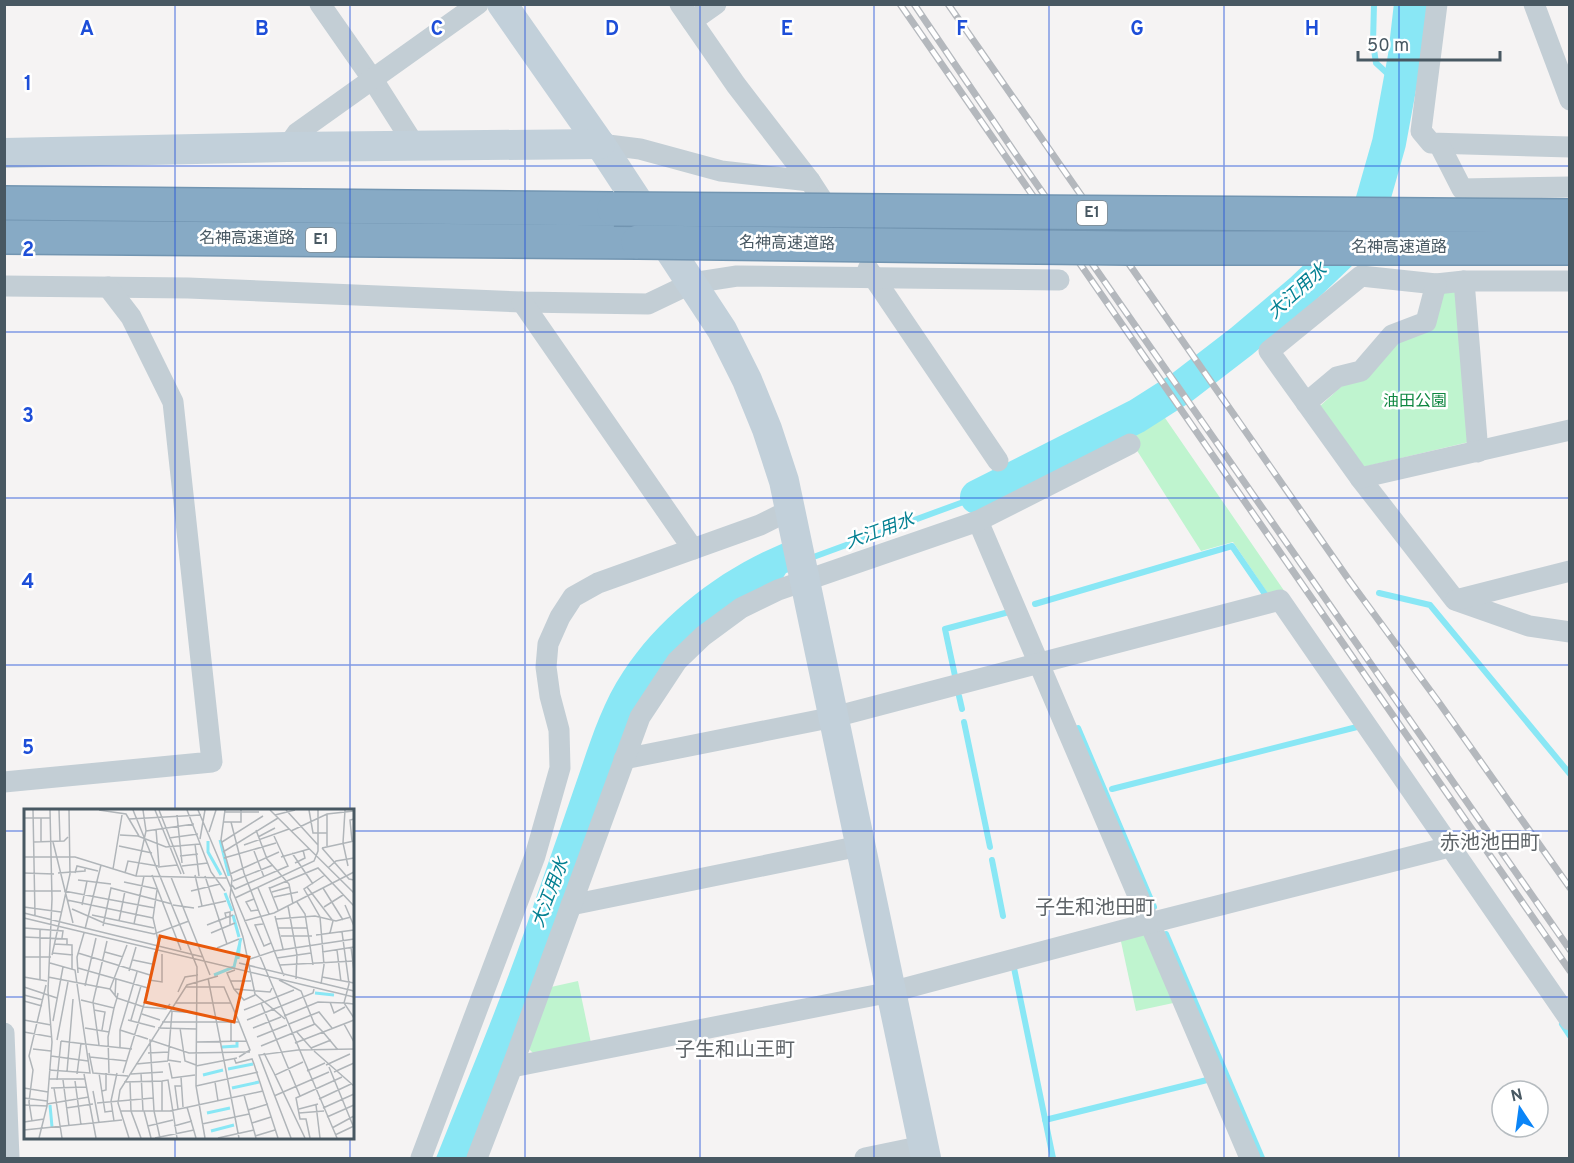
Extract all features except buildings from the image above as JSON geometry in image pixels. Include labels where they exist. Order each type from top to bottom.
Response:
[{"type":"highway","name":"名神高速道路","points":[[4,203],[1569,216]]},
{"type":"highway","name":"名神高速道路","points":[[4,237],[1116,248],[1569,248]]},
{"type":"street","points":[[320,4],[374,80],[415,147]]},
{"type":"street","points":[[287,147],[297,133],[478,4]]},
{"type":"street","points":[[502,4],[600,144],[722,330],[747,380],[784,481],[925,1152],[865,1158]]},
{"type":"street","points":[[716,4],[686,13],[736,85],[810,181],[998,461]]},
{"type":"street","points":[[1437,4],[1421,131],[1431,143],[1569,147]]},
{"type":"street","points":[[1534,4],[1563,66],[1569,100]]},
{"type":"street","points":[[8,148],[600,144],[640,149],[721,171],[810,181]]},
{"type":"street","points":[[1439,144],[1462,189],[1569,187]]},
{"type":"street","points":[[4,286],[188,288],[522,302],[648,304],[692,283],[737,276],[1059,280]]},
{"type":"street","points":[[1569,282],[1436,284],[1360,276],[1269,351],[1360,478],[1455,600],[1529,626],[1569,632]]},
{"type":"street","points":[[1464,282],[1478,452]]},
{"type":"street","points":[[1306,403],[1336,377],[1361,371],[1392,335],[1426,322],[1436,284]]},
{"type":"street","points":[[4,782],[212,762],[173,402],[131,317],[108,287]]},
{"type":"street","points":[[522,302],[693,549]]},
{"type":"street","points":[[1360,478],[1569,430]]},
{"type":"street","points":[[477,1158],[640,717],[662,681],[685,652],[741,608],[804,577],[978,521],[1130,444]]},
{"type":"street","points":[[978,521],[1250,1158]]},
{"type":"street","points":[[421,1158],[535,856],[560,768],[559,730],[550,696],[546,667],[548,644],[560,617],[573,597],[598,583],[760,525],[793,522]]},
{"type":"street","points":[[1455,600],[1569,571]]},
{"type":"street","points":[[624,759],[834,717],[1280,600],[1569,1020]]},
{"type":"street","points":[[571,905],[860,846]]},
{"type":"street","points":[[512,1067],[891,993],[1150,923],[1449,847]]},
{"type":"street","points":[[4,1033],[9,1158]]},
{"type":"green space","name":"油田公園","points":[[1457,291],[1469,442],[1363,467],[1319,407],[1444,292]]},
{"type":"green space","points":[[1163,415],[1285,592],[1269,595],[1233,542],[1201,551],[1129,438]]},
{"type":"green space","points":[[1146,934],[1178,1002],[1136,1011],[1120,937]]},
{"type":"green space","points":[[578,981],[591,1043],[535,1055],[528,1048],[551,987]]},
{"type":"water","points":[[800,537],[808,566],[786,573],[781,581],[671,658],[468,1158],[436,1158],[515,959],[597,724],[615,685],[658,628],[701,590],[749,560]]},
{"type":"waterway","points":[[1374,4],[1373,43],[1376,63],[1400,85]]},
{"type":"waterway","name":"大江用水","points":[[977,497],[1137,416],[1181,388],[1301,291],[1364,231],[1389,143],[1405,56],[1411,4]]},
{"type":"waterway","name":"大江用水","points":[[808,559],[977,497]]},
{"type":"waterway","points":[[1035,604],[1232,546],[1267,597]]},
{"type":"waterway","points":[[1379,593],[1430,605],[1570,774]]},
{"type":"waterway","points":[[955,676],[945,629],[1009,612]]},
{"type":"waterway","points":[[959,696],[962,709]]},
{"type":"waterway","points":[[964,722],[990,847]]},
{"type":"waterway","points":[[1112,789],[1357,727]]},
{"type":"waterway","points":[[1078,728],[1154,907]]},
{"type":"waterway","points":[[992,860],[1003,916]]},
{"type":"waterway","points":[[1166,934],[1262,1158]]},
{"type":"waterway","points":[[1014,968],[1053,1158]]},
{"type":"waterway","points":[[1562,1024],[1570,1036]]},
{"type":"waterway","points":[[1045,1120],[1207,1080]]},
{"type":"railway","points":[[900,4],[1570,971]]},
{"type":"railway","points":[[914,4],[1013,150],[1570,950]]},
{"type":"railway","points":[[948,4],[1349,580],[1570,888]]},
{"type":"district","name":"赤池池田町","points":[[1490,844]]},
{"type":"district","name":"子生和池田町","points":[[1095,909]]},
{"type":"district","name":"子生和山王町","points":[[735,1051]]}]
